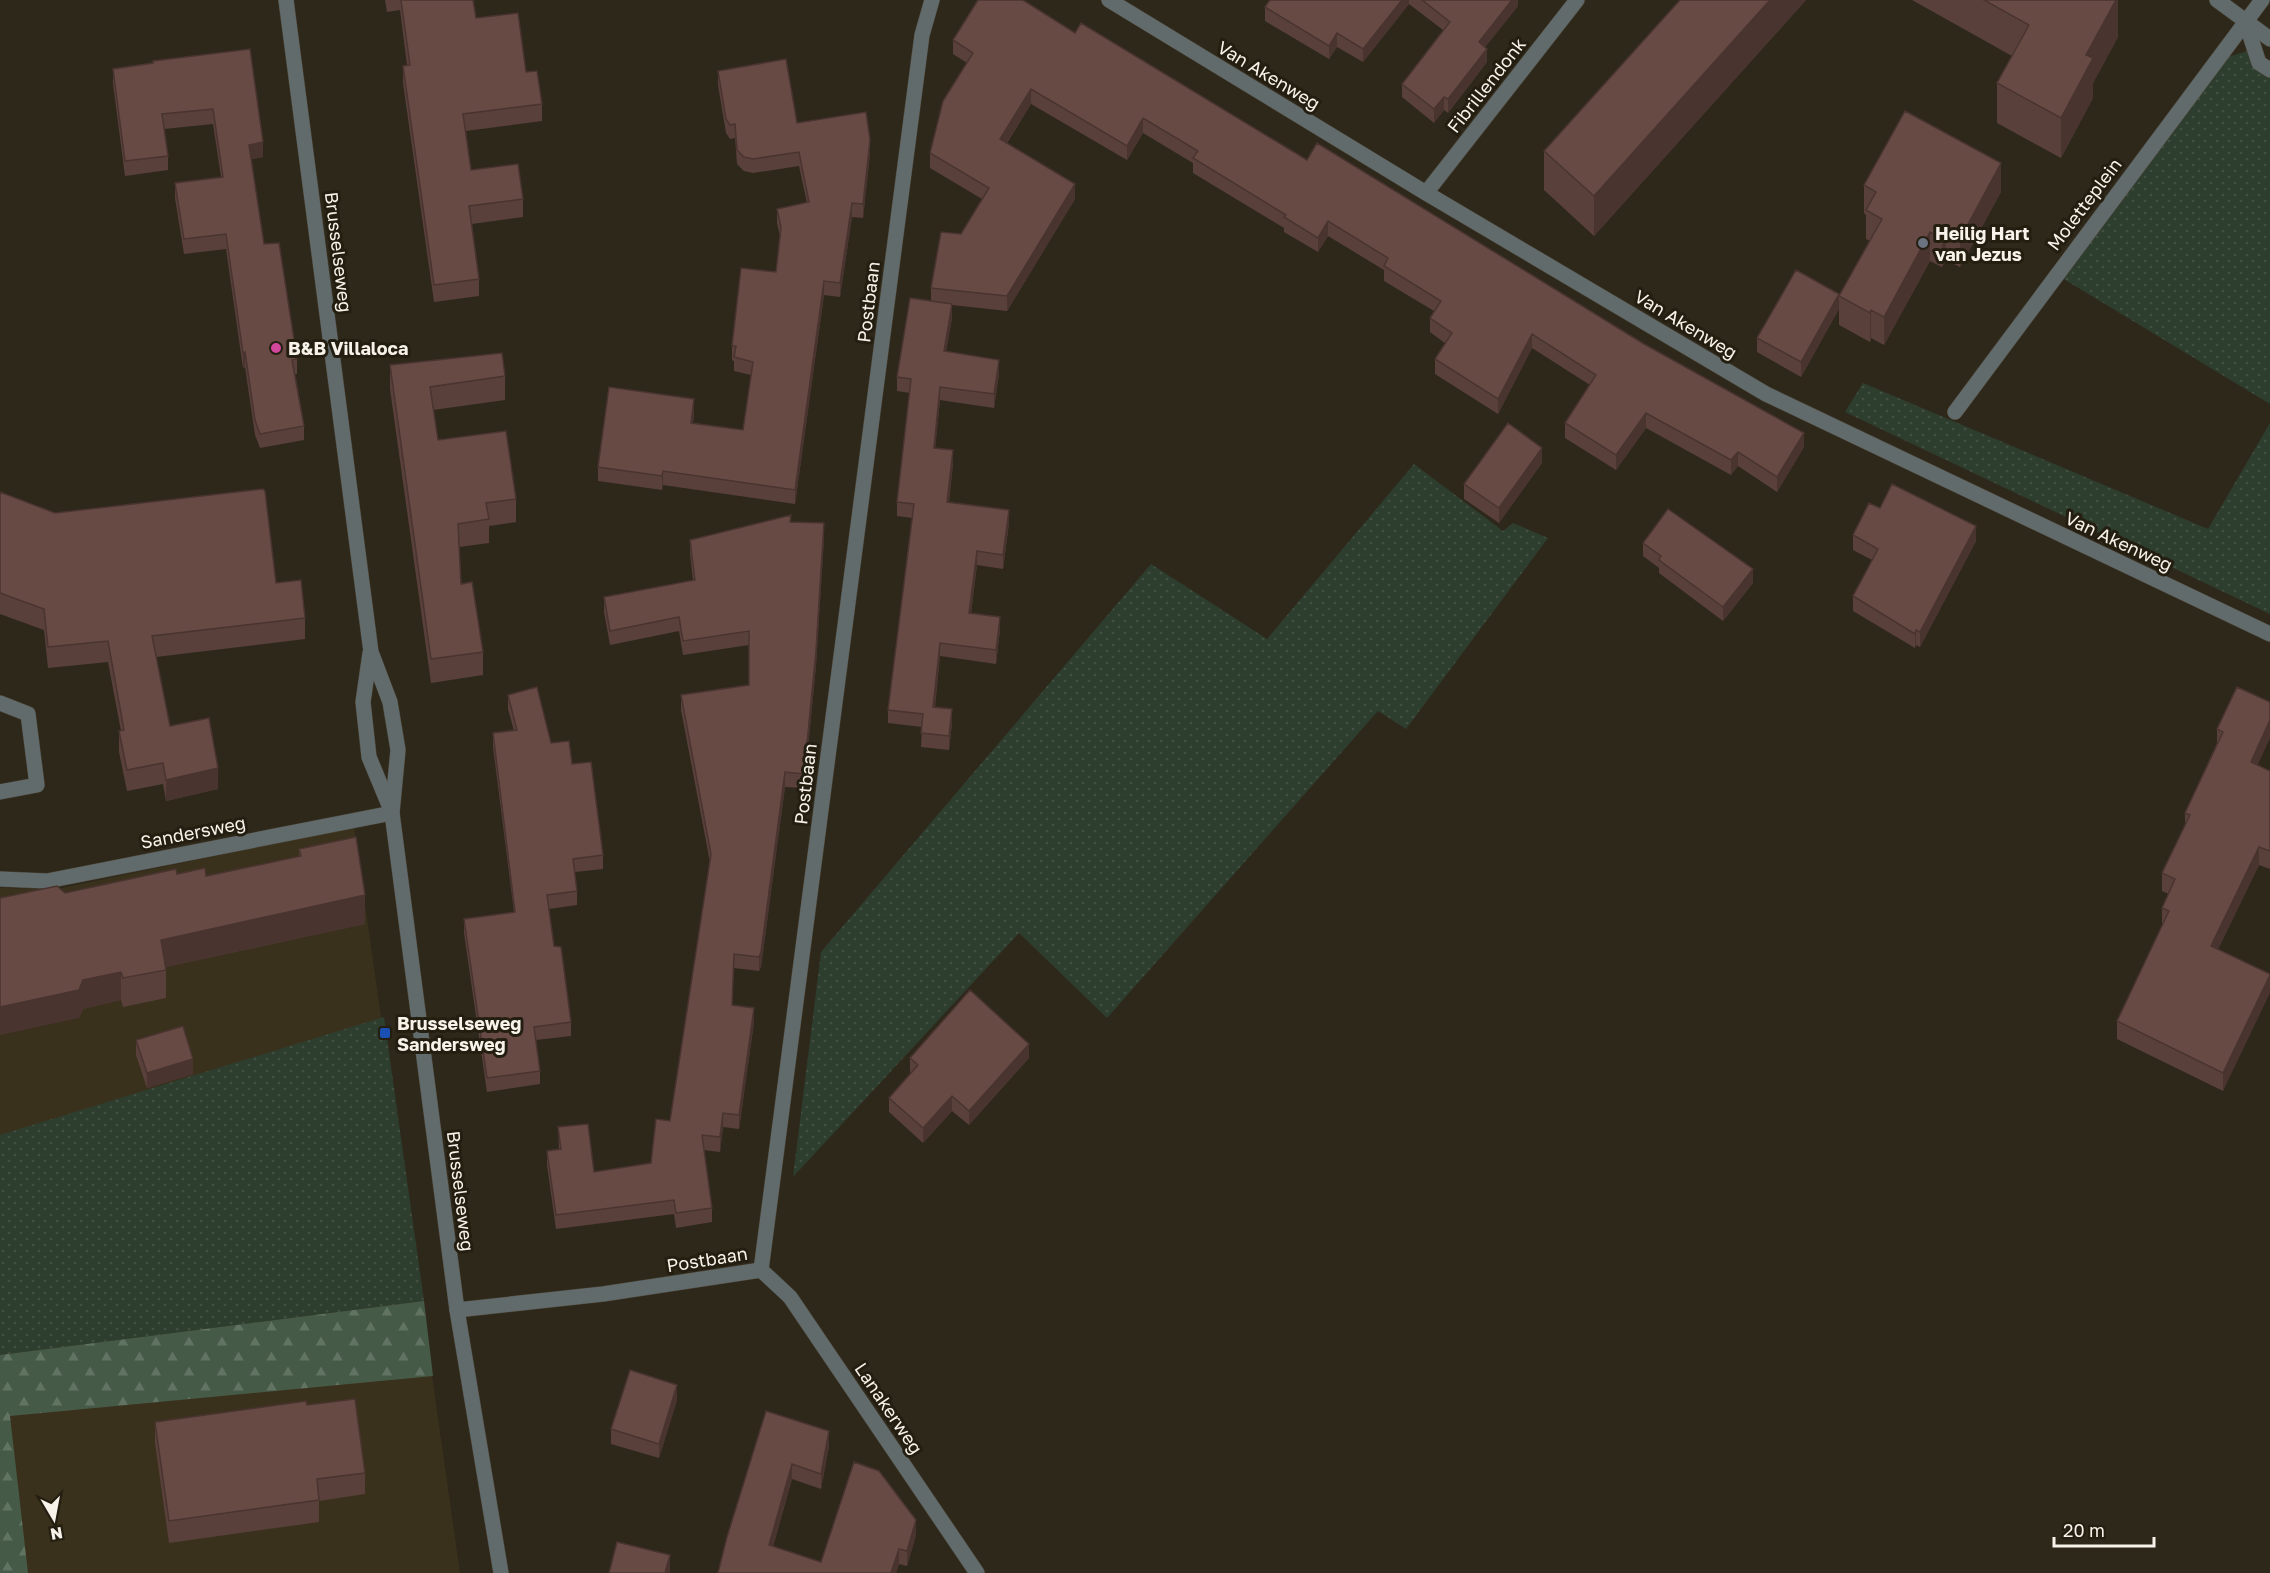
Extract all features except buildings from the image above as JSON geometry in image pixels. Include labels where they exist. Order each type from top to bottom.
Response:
[{"type":"street","name":"Brusselseweg","points":[[286,0],[370,652],[390,702],[398,750],[392,813],[457,1310],[501,1573]]},
{"type":"street","name":"Postbaan","points":[[457,1310],[603,1294],[761,1270],[921,47],[932,0]]},
{"type":"street","name":"Van Akenweg","points":[[1109,0],[1426,193],[1766,394],[2270,634]]},
{"type":"street","points":[[2217,0],[2270,39]]},
{"type":"street","name":"Moletteplein","points":[[1955,412],[2262,0]]},
{"type":"street","name":"Fibrillendonk","points":[[1426,193],[1575,1]]},
{"type":"street","points":[[2245,20],[2259,63],[2270,70]]},
{"type":"street","name":"Brusselseweg","points":[[370,652],[363,702],[369,757],[392,813]]},
{"type":"street","points":[[0,704],[28,714],[37,785],[0,792]]},
{"type":"street","name":"Sandersweg","points":[[0,879],[47,881],[392,813]]},
{"type":"street","name":"Lanakerweg","points":[[761,1270],[790,1297],[977,1573]]},
{"type":"shaded area","points":[[354,827],[460,1573],[0,1573],[0,888],[57,889]]},
{"type":"green space","points":[[2247,51],[2270,66],[2270,404],[2062,278],[2228,57]]},
{"type":"green space","points":[[1863,383],[2208,529],[2270,423],[2270,614],[1845,412]]},
{"type":"green space","points":[[1414,464],[1503,531],[1513,523],[1548,538],[1406,729],[1378,711],[1107,1018],[1019,933],[793,1177],[821,952],[1151,564],[1267,639]]},
{"type":"green space","points":[[384,1017],[424,1301],[0,1355],[0,1135]]},
{"type":"green space","points":[[424,1301],[433,1376],[10,1416],[28,1573],[0,1573],[0,1355]]},
{"type":"place","name":"Heilig Hart van Jezus","points":[[1923,243]]},
{"type":"place","name":"B&B Villaloca","points":[[276,348]]},
{"type":"place","name":"Brusselseweg Sandersweg","points":[[385,1033]]}]
